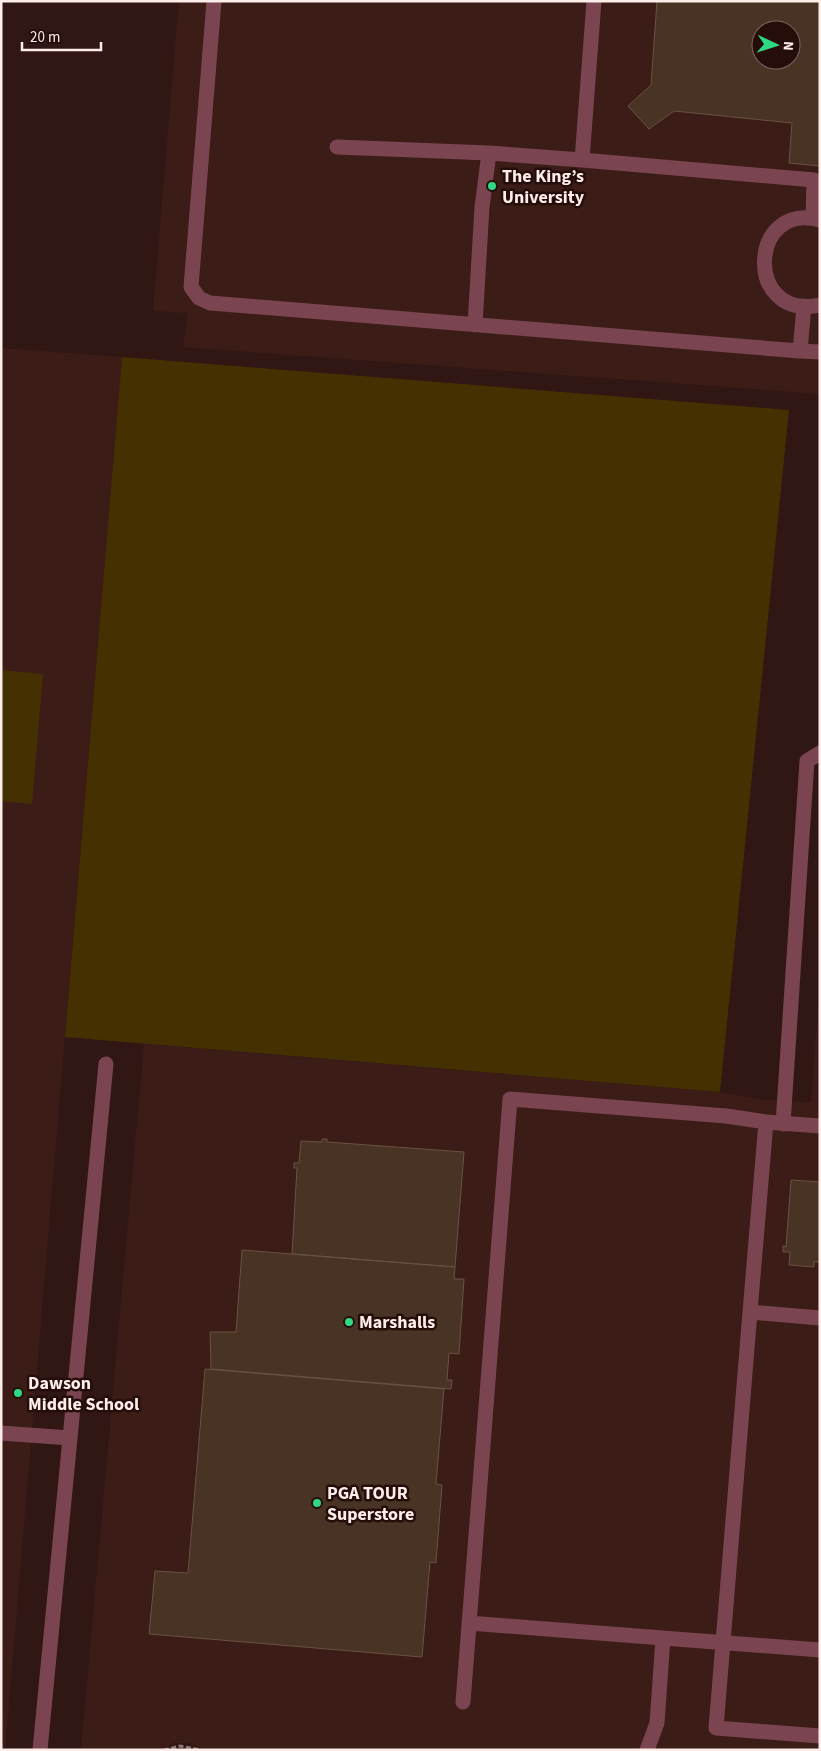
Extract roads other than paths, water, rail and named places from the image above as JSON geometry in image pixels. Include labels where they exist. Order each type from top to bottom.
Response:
[{"type":"lane","points":[[214,1],[191,288],[200,298],[210,303],[820,352]]},
{"type":"lane","points":[[582,160],[594,1]]},
{"type":"lane","points":[[337,147],[489,153],[817,180],[816,219],[798,219],[785,224],[774,233],[766,246],[763,259],[764,274],[771,288],[781,298],[804,306],[820,305]]},
{"type":"lane","points":[[475,325],[482,207],[489,153]]},
{"type":"lane","points":[[800,351],[804,306]]},
{"type":"lane","points":[[783,1124],[807,761],[820,754]]},
{"type":"lane","points":[[40,1750],[106,1064]]},
{"type":"lane","points":[[463,1702],[510,1099],[726,1116],[783,1124],[820,1126]]},
{"type":"lane","points":[[766,1122],[716,1728],[820,1736]]},
{"type":"lane","points":[[750,1312],[820,1318]]},
{"type":"lane","points":[[1,1433],[70,1438]]},
{"type":"lane","points":[[469,1623],[820,1650]]},
{"type":"lane","points":[[647,1750],[657,1723],[664,1638]]},
{"type":"place","name":"The King’s University","points":[[492,186]]},
{"type":"place","name":"Marshalls","points":[[349,1322]]},
{"type":"place","name":"Dawson Middle School","points":[[18,1393]]},
{"type":"place","name":"PGA TOUR Superstore","points":[[317,1503]]}]
